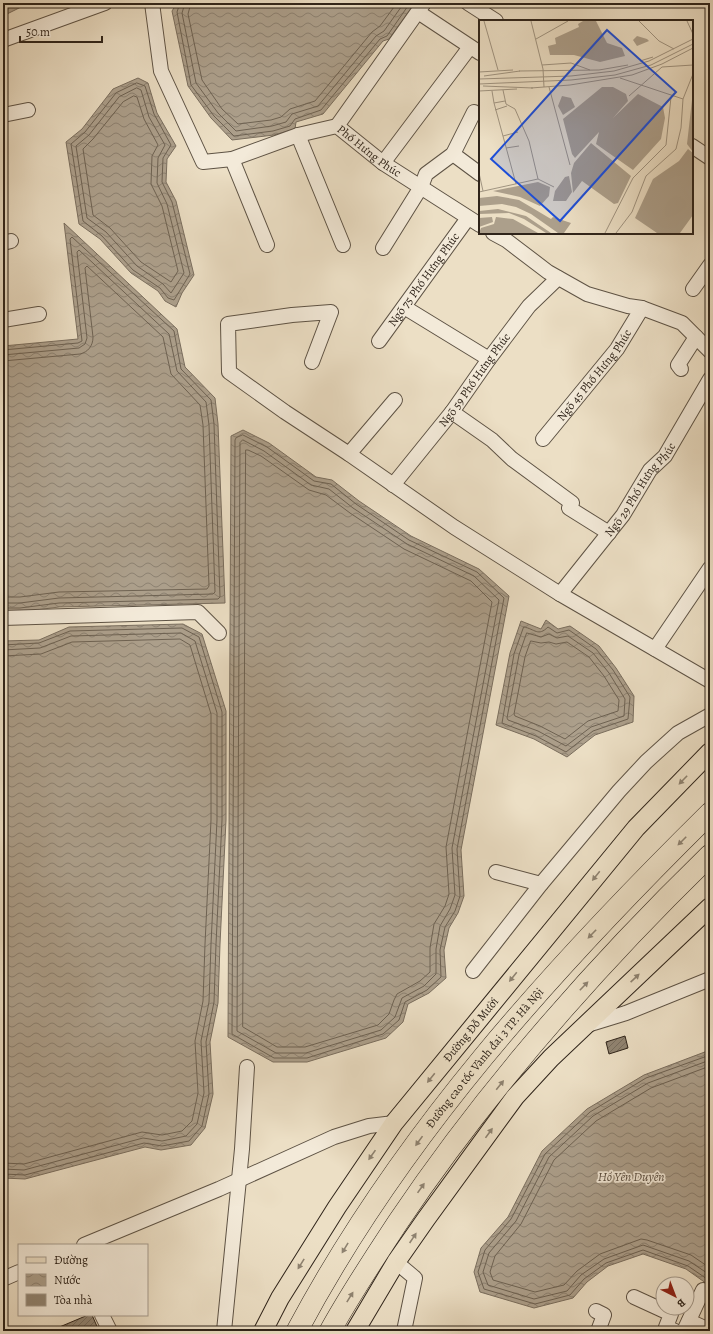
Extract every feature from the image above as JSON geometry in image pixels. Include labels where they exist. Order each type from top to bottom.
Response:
[{"type":"highway","name":"Đường cao tốc Vành đai 3 TP. Hà Nội","points":[[297,1331],[352,1238],[393,1176],[450,1100],[557,972],[659,864],[710,813]]},
{"type":"highway","points":[[330,1331],[377,1253],[419,1191],[458,1137],[500,1084],[579,991],[680,884],[710,855]]},
{"type":"main road","name":"Đường Đỗ Mười","points":[[263,1331],[280,1298],[337,1207],[394,1123],[636,828],[710,752]]},
{"type":"main road","points":[[356,1331],[396,1262],[515,1097],[551,1058],[710,907]]},
{"type":"street","points":[[3,40],[105,3]]},
{"type":"street","name":"Phố Hưng Phúc","points":[[152,3],[161,71],[202,162],[232,159],[298,135],[337,126],[383,162],[474,221]]},
{"type":"street","points":[[468,3],[494,20]]},
{"type":"street","points":[[337,126],[421,8],[475,50],[383,162]]},
{"type":"street","points":[[3,115],[28,110]]},
{"type":"street","points":[[384,248],[421,187],[426,174],[452,154],[474,112]]},
{"type":"street","points":[[298,135],[343,245]]},
{"type":"street","points":[[693,147],[710,158]]},
{"type":"street","points":[[452,154],[479,173]]},
{"type":"street","points":[[232,159],[267,244]]},
{"type":"street","name":"Ngõ 75 Phố Hưng Phúc","points":[[380,341],[404,307],[474,221]]},
{"type":"street","points":[[494,234],[558,278],[587,294],[628,306],[642,308],[682,324],[710,351]]},
{"type":"street","points":[[693,289],[710,265]]},
{"type":"street","name":"Ngõ 59 Phố Hưng Phúc","points":[[393,485],[452,412],[489,359],[529,306],[558,278]]},
{"type":"street","points":[[404,307],[489,359]]},
{"type":"street","name":"Ngõ 45 Phố Hưng Phúc","points":[[543,439],[617,349],[642,308]]},
{"type":"street","points":[[312,362],[331,312],[292,315],[228,324],[229,372],[284,412],[349,454],[454,526],[560,594],[710,682]]},
{"type":"street","points":[[3,320],[39,314]]},
{"type":"street","points":[[681,369],[678,365],[696,337]]},
{"type":"street","name":"Ngõ 29 Phố Hưng Phúc","points":[[560,594],[623,515],[650,470],[665,456],[710,379]]},
{"type":"street","points":[[349,454],[395,400]]},
{"type":"street","points":[[452,412],[492,440],[518,464],[572,503],[569,508],[609,533]]},
{"type":"street","points":[[655,649],[710,568]]},
{"type":"street","points":[[3,618],[198,612],[218,634]]},
{"type":"street","points":[[473,971],[541,884],[619,791],[646,762],[678,733],[710,715]]},
{"type":"street","points":[[496,872],[541,884]]},
{"type":"street","points":[[585,1025],[626,1013],[710,979]]},
{"type":"street","points":[[224,1331],[230,1285],[238,1179],[242,1149],[247,1067]]},
{"type":"street","points":[[86,1244],[352,1130],[394,1123]]},
{"type":"street","points":[[396,1262],[415,1278],[404,1331]]},
{"type":"street","points":[[3,1278],[18,1272]]},
{"type":"street","points":[[703,1290],[686,1326],[709,1330]]},
{"type":"street","points":[[634,1297],[671,1314],[666,1327],[675,1331]]},
{"type":"street","points":[[596,1311],[604,1315],[598,1331]]},
{"type":"street","points":[[102,1316],[110,1331]]},
{"type":"water","points":[[3,3],[29,3],[3,16]]},
{"type":"water","points":[[177,3],[415,3],[389,39],[383,41],[323,114],[296,122],[295,129],[274,135],[232,140],[211,118],[188,86],[172,11]]},
{"type":"water","points":[[138,78],[148,83],[157,113],[176,146],[167,159],[166,182],[176,201],[194,275],[182,293],[176,307],[165,301],[158,291],[131,273],[100,239],[79,224],[66,142],[82,129],[113,89]]},
{"type":"water","points":[[64,223],[177,329],[185,367],[215,398],[218,424],[225,603],[59,607],[20,612],[3,612],[3,346],[78,339]]},
{"type":"water","points":[[243,430],[269,443],[316,477],[332,480],[359,501],[411,536],[479,569],[509,596],[461,850],[464,896],[458,913],[449,928],[444,950],[446,978],[429,993],[408,1004],[403,1022],[386,1038],[307,1062],[273,1062],[228,1037],[231,436]]},
{"type":"water","points":[[546,620],[558,629],[570,626],[599,646],[616,668],[634,696],[633,722],[595,735],[567,757],[534,739],[496,725],[510,653],[521,621],[541,629]]},
{"type":"water","points":[[183,624],[202,634],[226,711],[226,820],[218,1003],[210,1042],[213,1094],[205,1128],[191,1145],[161,1150],[145,1147],[25,1179],[3,1178],[3,641],[39,640],[69,627]]},
{"type":"water","name":"Hồ Yên Duyên","points":[[710,1050],[710,1286],[686,1269],[643,1254],[608,1266],[587,1282],[573,1298],[534,1308],[480,1292],[474,1272],[481,1248],[508,1217],[542,1151],[587,1109],[644,1075]]},
{"type":"building","points":[[625,1036],[628,1048],[609,1054],[606,1042]]},
{"type":"building","points":[[86,1316],[92,1316],[99,1331],[50,1331]]}]
